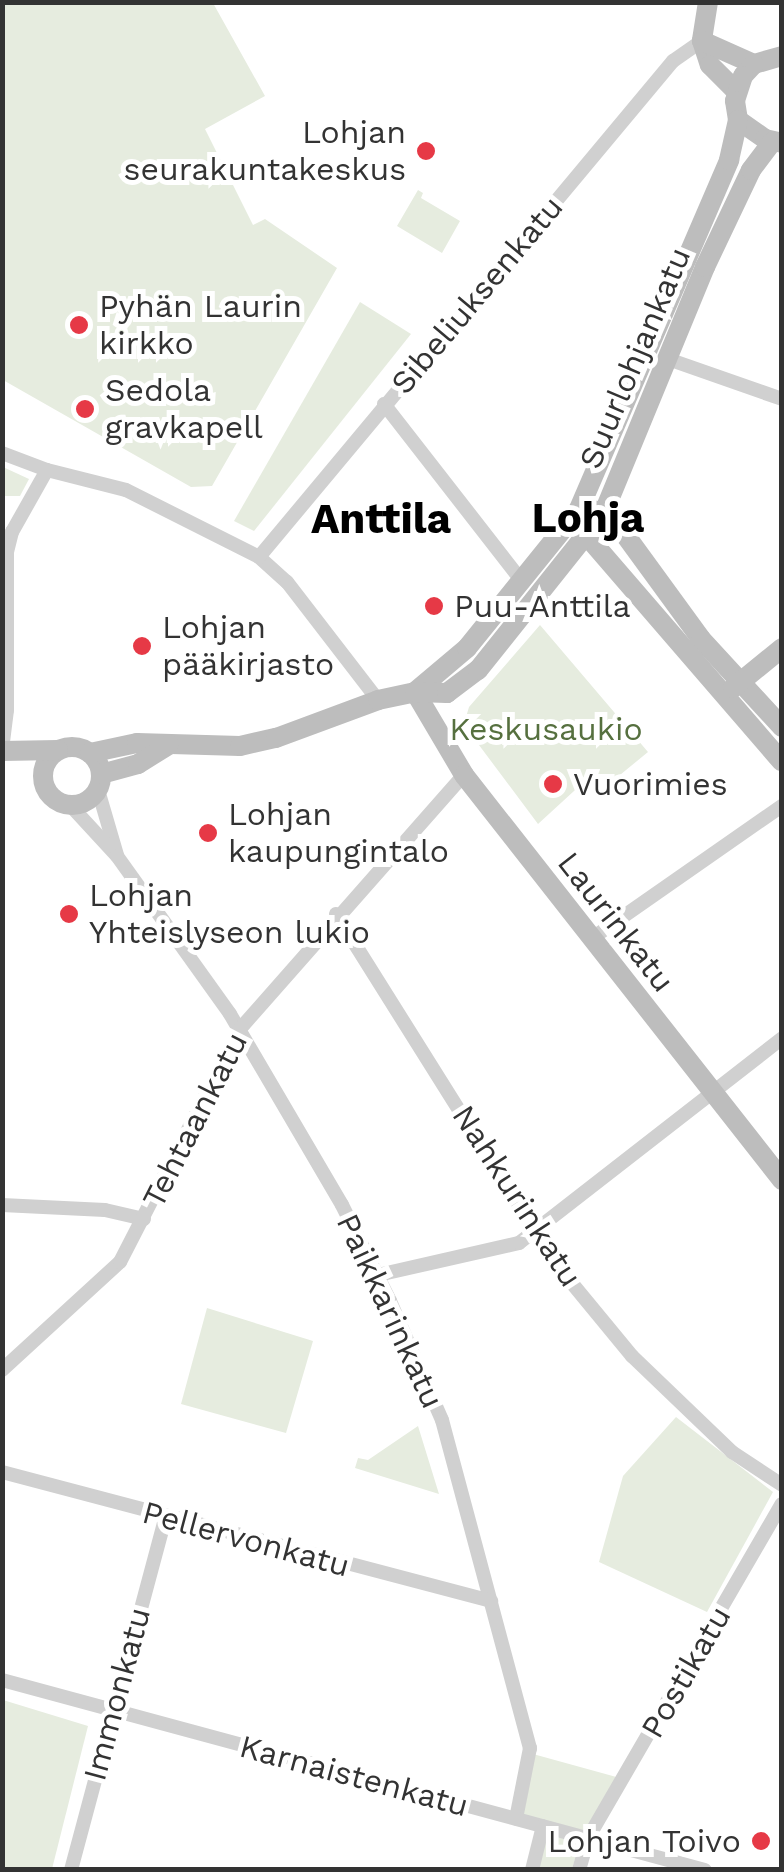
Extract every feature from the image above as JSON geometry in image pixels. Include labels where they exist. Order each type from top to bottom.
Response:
[{"type":"main road","points":[[708,2],[702,41],[710,65],[736,91],[754,64]]},
{"type":"main road","points":[[702,41],[754,64],[782,56]]},
{"type":"main road","name":"Suurlohjankatu","points":[[414,692],[467,648],[579,509],[729,160],[738,120],[736,91]]},
{"type":"main road","points":[[738,120],[777,142]]},
{"type":"main road","name":"Suurlohjankatu","points":[[414,692],[447,692],[478,670],[604,512],[665,358],[743,186],[777,142]]},
{"type":"main road","points":[[782,727],[701,639],[604,512],[579,509],[587,536],[782,762]]},
{"type":"main road","points":[[726,695],[782,648]]},
{"type":"main road","points":[[2,751],[74,747],[90,753],[137,743],[240,746],[276,738],[378,700],[414,692]]},
{"type":"main road","name":"Laurinkatu","points":[[414,692],[430,725],[464,775],[782,1180]]},
{"type":"main road","points":[[2,751],[54,799],[70,805],[86,802],[99,782],[168,746]]},
{"type":"main road","points":[[44,786],[44,770],[58,750]]},
{"type":"main road","points":[[90,753],[99,782]]},
{"type":"street","name":"Sibeliuksenkatu","points":[[259,556],[673,61],[702,41]]},
{"type":"street","points":[[665,358],[782,399]]},
{"type":"street","points":[[384,404],[521,580]]},
{"type":"street","points":[[2,453],[47,470],[126,490],[259,556],[287,582],[378,700]]},
{"type":"street","points":[[2,751],[8,710],[7,552],[12,532],[47,470]]},
{"type":"street","name":"Tehtaankatu","points":[[2,1370],[106,1279],[144,1220],[239,1030],[336,914],[464,775]]},
{"type":"street","name":"Paikkarinkatu","points":[[99,782],[117,856]]},
{"type":"street","name":"Paikkarinkatu","points":[[70,805],[117,856],[239,1030],[378,1275],[442,1420],[530,1748],[516,1819]]},
{"type":"street","points":[[591,939],[782,806]]},
{"type":"street","name":"Nahkurinkatu","points":[[336,914],[552,1259],[632,1356],[732,1452],[782,1485]]},
{"type":"street","points":[[378,1275],[519,1243],[782,1038]]},
{"type":"street","points":[[2,1205],[105,1210],[144,1220]]},
{"type":"street","name":"Pellervonkatu","points":[[2,1472],[164,1518],[491,1601]]},
{"type":"street","name":"Postikatu","points":[[579,1870],[588,1838],[782,1504]]},
{"type":"street","name":"Immonkatu","points":[[71,1870],[164,1518]]},
{"type":"street","name":"Karnaistenkatu","points":[[2,1680],[705,1870]]},
{"type":"street","points":[[532,1870],[544,1826]]},
{"type":"green space","points":[[3,2],[213,3],[265,96],[205,129],[253,225],[265,219],[337,268],[212,486],[191,487],[3,380]]},
{"type":"green space","points":[[418,190],[423,193],[421,198],[460,221],[442,253],[397,226]]},
{"type":"green space","points":[[360,302],[411,334],[254,531],[234,521]]},
{"type":"green space","points":[[3,467],[29,479],[20,496],[3,496]]},
{"type":"green space","name":"Keskusaukio","points":[[540,625],[648,752],[598,793],[586,780],[538,824],[467,729],[466,717],[469,707]]},
{"type":"green space","points":[[207,1308],[313,1341],[286,1433],[181,1404]]},
{"type":"green space","points":[[676,1417],[773,1492],[707,1612],[599,1562],[623,1476]]},
{"type":"green space","points":[[418,1426],[439,1494],[355,1468],[358,1458],[368,1460]]},
{"type":"green space","points":[[3,1700],[88,1726],[52,1869],[3,1869]]},
{"type":"green space","points":[[533,1754],[620,1778],[585,1833],[522,1816]]},
{"type":"green space","points":[[546,1834],[580,1843],[572,1869],[536,1870]]},
{"type":"place","name":"Lohjan seurakuntakeskus","points":[[426,151]]},
{"type":"place","name":"Pyhän Laurin kirkko","points":[[79,325]]},
{"type":"place","name":"Sedola gravkapell","points":[[85,409]]},
{"type":"place","name":"Puu-Anttila","points":[[434,606]]},
{"type":"place","name":"Lohjan pääkirjasto","points":[[142,646]]},
{"type":"place","name":"Vuorimies","points":[[553,784]]},
{"type":"place","name":"Lohjan kaupungintalo","points":[[208,833]]},
{"type":"place","name":"Lohjan Yhteislyseon lukio","points":[[69,914]]},
{"type":"place","name":"Lohjan Toivo","points":[[761,1841]]},
{"type":"district","name":"Lohja","points":[[588,518]]},
{"type":"district","name":"Anttila","points":[[381,519]]}]
